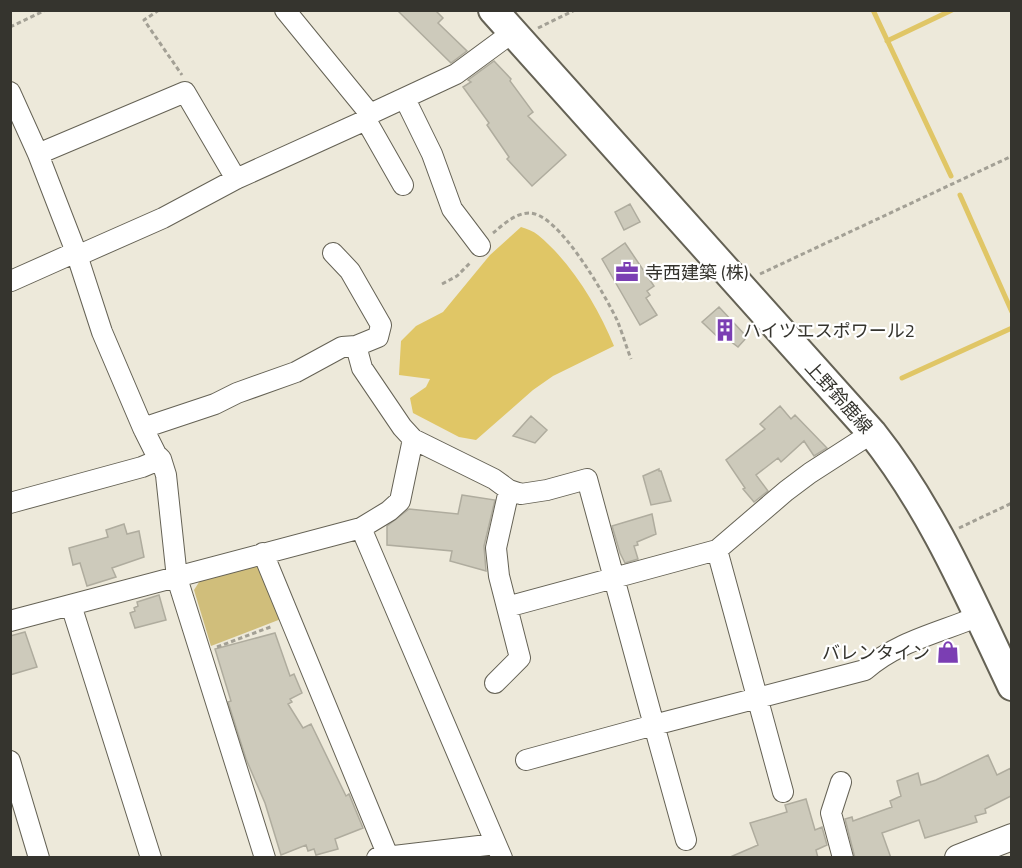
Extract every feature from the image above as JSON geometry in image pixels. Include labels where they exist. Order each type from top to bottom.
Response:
[{"type":"main road","name":"上野鈴鹿線","points":[[493,10],[872,433],[901,472],[941,536],[1011,687]]},
{"type":"street","points":[[285,10],[368,117],[403,185]]},
{"type":"street","points":[[11,281],[163,218],[236,179],[456,74],[513,32]]},
{"type":"street","points":[[10,92],[38,154],[76,254],[102,332],[143,428],[156,454],[161,459],[166,475],[177,578],[265,858]]},
{"type":"street","points":[[38,154],[185,92],[236,179]]},
{"type":"street","points":[[405,99],[432,154],[452,209],[480,246]]},
{"type":"street","points":[[143,428],[214,405],[237,393],[296,372],[342,346],[356,346],[378,337],[381,325],[350,271],[333,253]]},
{"type":"street","points":[[356,346],[362,368],[402,427],[413,439],[494,479],[509,490],[521,494],[547,490],[587,479],[686,840]]},
{"type":"street","points":[[507,607],[717,550],[794,485],[872,433]]},
{"type":"street","points":[[10,621],[361,528],[389,511],[400,501],[413,439]]},
{"type":"street","points":[[10,503],[142,467],[161,459]]},
{"type":"street","points":[[495,683],[520,658],[499,576],[496,548],[509,490]]},
{"type":"street","points":[[263,553],[291,619],[382,857],[499,851],[361,528]]},
{"type":"street","points":[[717,550],[783,792]]},
{"type":"street","points":[[71,605],[151,858]]},
{"type":"street","points":[[526,760],[864,670],[901,646],[979,616]]},
{"type":"street","points":[[10,760],[39,858]]},
{"type":"street","points":[[841,782],[831,813],[843,858]]},
{"type":"street","points":[[958,858],[1011,837]]},
{"type":"path","points":[[10,27],[46,10]]},
{"type":"path","points":[[159,10],[144,20],[184,79],[185,92]]},
{"type":"path","points":[[513,32],[538,28],[575,10]]},
{"type":"path","points":[[740,285],[773,266],[1011,156]]},
{"type":"path","points":[[442,284],[457,276],[473,260],[480,246],[495,231],[518,215],[526,212],[537,214],[549,222],[576,252],[603,293],[617,320],[631,358]]},
{"type":"path","points":[[941,536],[1011,503]]},
{"type":"path","points":[[202,653],[291,619]]},
{"type":"shaded area","points":[[521,227],[538,235],[562,258],[592,301],[614,346],[553,376],[533,390],[476,440],[459,437],[413,413],[410,398],[426,387],[430,379],[399,375],[401,341],[416,326],[443,312],[490,255]]},
{"type":"shaded area","points":[[254,564],[263,572],[281,619],[211,646],[194,590],[201,579]]},
{"type":"building","points":[[397,10],[435,10],[443,18],[438,23],[467,51],[451,63]]},
{"type":"building","points":[[494,61],[511,79],[510,81],[533,112],[528,116],[566,155],[532,186],[507,159],[509,157],[487,125],[489,123],[463,87],[471,82],[468,80]]},
{"type":"building","points":[[630,204],[640,222],[624,230],[615,212]]},
{"type":"building","name":"寺西建築 (株)","points":[[625,243],[654,286],[647,291],[650,295],[646,298],[657,315],[640,325],[602,259]]},
{"type":"building","name":"ハイツエスポワール2","points":[[719,307],[747,337],[738,347],[726,338],[722,341],[702,322]]},
{"type":"building","points":[[780,406],[791,419],[795,415],[827,448],[814,456],[804,441],[781,462],[778,458],[756,475],[768,491],[754,502],[743,489],[745,488],[726,460],[765,429],[760,424]]},
{"type":"building","points":[[531,416],[547,430],[535,443],[513,436]]},
{"type":"building","points":[[659,469],[671,501],[651,505],[643,476]]},
{"type":"building","points":[[462,495],[495,500],[484,546],[486,571],[450,561],[452,551],[387,545],[387,526],[409,509],[458,514]]},
{"type":"building","points":[[652,514],[656,534],[637,542],[638,545],[634,546],[638,559],[625,563],[612,526]]},
{"type":"building","points":[[124,524],[127,534],[139,531],[144,557],[112,568],[116,577],[87,586],[80,563],[73,565],[69,548],[108,537],[106,530]]},
{"type":"building","points":[[159,595],[166,620],[135,628],[130,613],[135,611],[134,608],[138,606],[137,602]]},
{"type":"building","points":[[25,632],[37,667],[10,675],[10,636]]},
{"type":"building","points":[[275,633],[290,676],[294,674],[302,693],[290,699],[292,702],[288,704],[303,728],[311,724],[346,796],[349,794],[363,828],[335,839],[338,849],[316,855],[314,849],[308,851],[306,845],[281,855],[265,803],[246,759],[228,702],[231,701],[215,649]]},
{"type":"building","points":[[988,755],[997,775],[1011,768],[1011,796],[985,809],[986,813],[975,816],[977,822],[925,838],[919,820],[882,833],[891,858],[855,858],[845,819],[852,817],[853,821],[892,807],[890,801],[901,796],[897,781],[918,773],[921,785]]},
{"type":"building","points":[[806,799],[815,830],[822,827],[827,845],[816,850],[818,858],[728,858],[758,845],[750,823],[787,812],[785,805]]},
{"type":"waterway","points":[[873,10],[951,176]]},
{"type":"waterway","points":[[887,41],[952,10]]},
{"type":"waterway","points":[[960,195],[1012,312]]},
{"type":"waterway","points":[[902,378],[1012,328]]},
{"type":"place","name":"寺西建築 (株)","points":[[627,272]]},
{"type":"place","name":"ハイツエスポワール2","points":[[725,330]]},
{"type":"place","name":"バレンタイン","points":[[948,652]]}]
